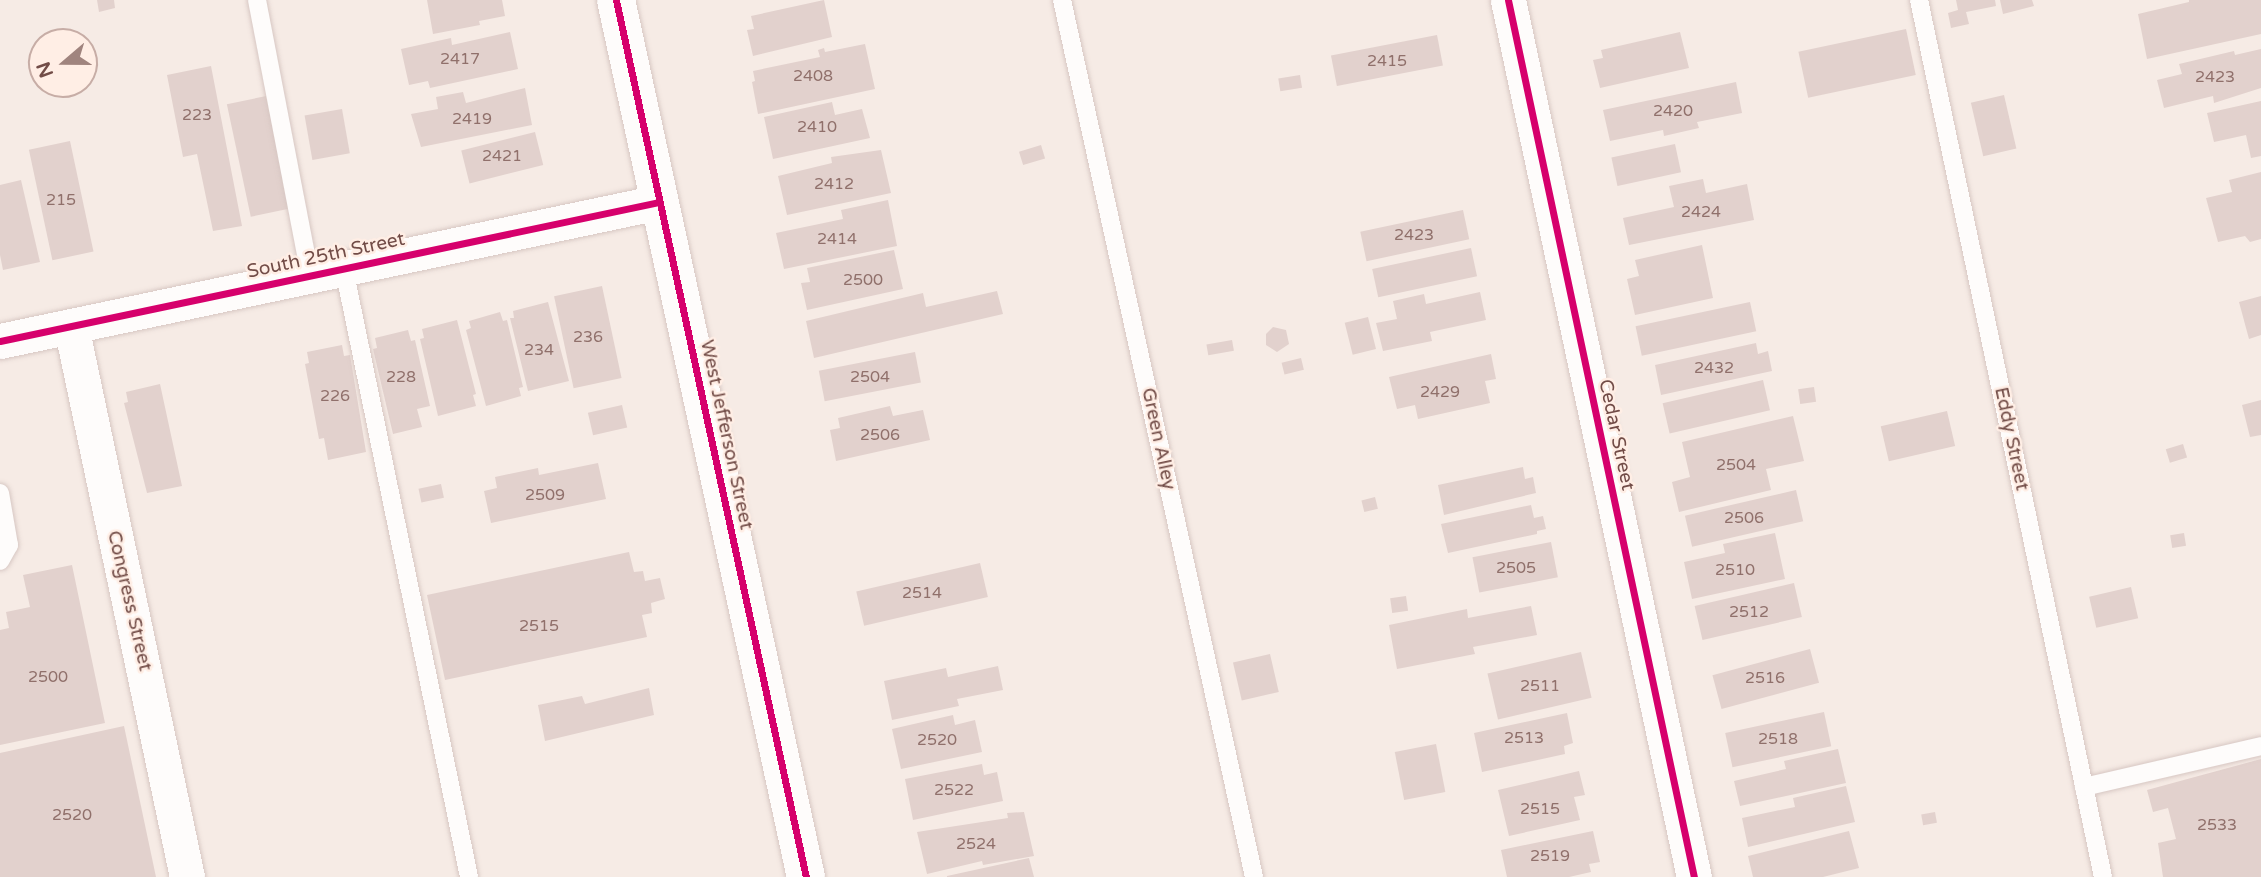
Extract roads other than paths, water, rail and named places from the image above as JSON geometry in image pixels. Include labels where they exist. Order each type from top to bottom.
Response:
[{"type":"street","name":"West Jefferson Street","points":[[616,0],[806,877]]},
{"type":"street","name":"Cedar Street","points":[[1508,0],[1694,877]]},
{"type":"street","name":"South 25th Street","points":[[0,341],[659,202]]},
{"type":"street","name":"Congress Street","points":[[71,326],[187,877]]},
{"type":"lane","points":[[257,0],[327,272],[469,877]]},
{"type":"lane","name":"Green Alley","points":[[1062,0],[1254,877]]},
{"type":"lane","name":"Eddy Street","points":[[1919,0],[2103,877]]},
{"type":"lane","points":[[0,497],[9,545],[0,561]]},
{"type":"lane","points":[[2084,787],[2261,746]]}]
